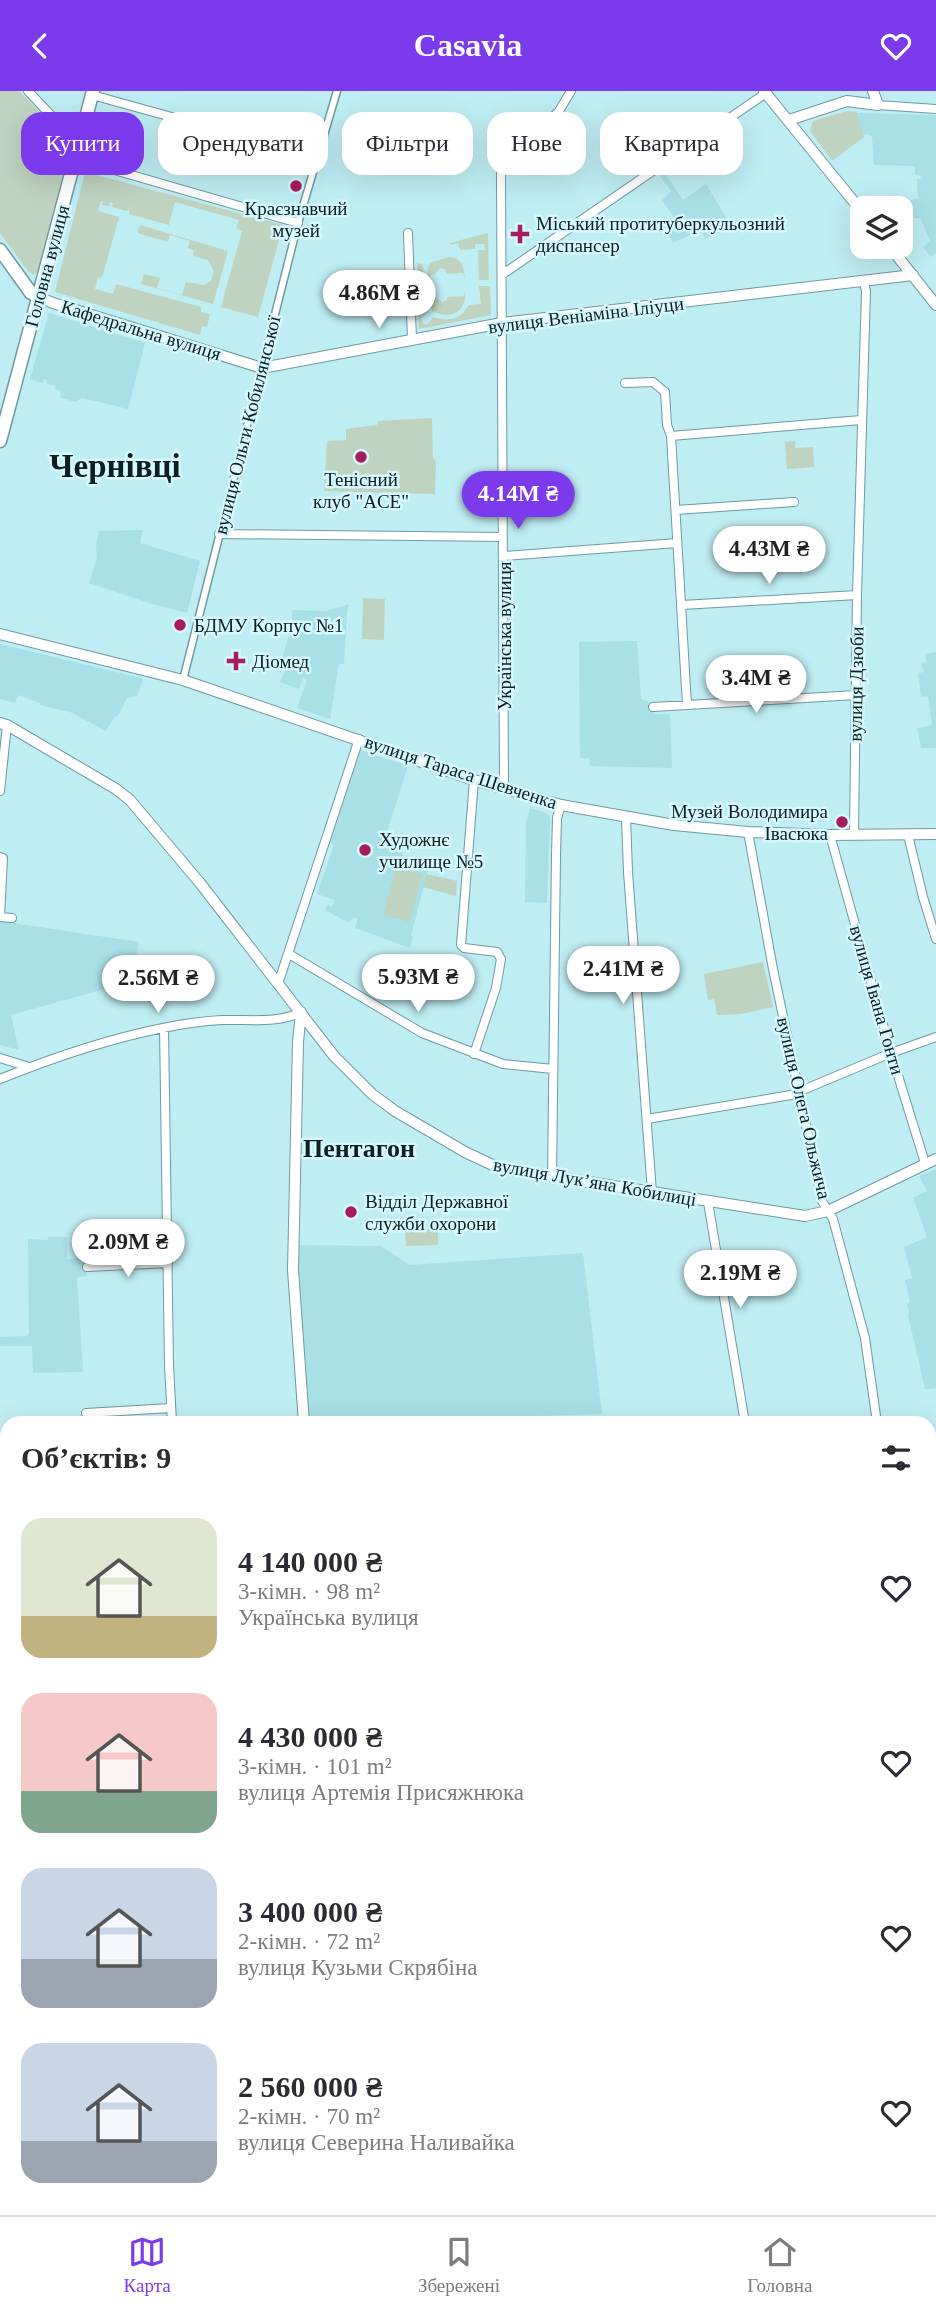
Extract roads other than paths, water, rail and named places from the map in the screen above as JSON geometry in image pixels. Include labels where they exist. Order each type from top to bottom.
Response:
[{"type":"main road","name":"Головна вулиця","points":[[87,112],[92,93]]},
{"type":"main road","name":"Головна вулиця","points":[[0,441],[72,175]]},
{"type":"main road","name":"Кафедральна вулиця","points":[[0,250],[32,293],[39,297]]},
{"type":"street","points":[[28,91],[48,112]]},
{"type":"street","name":"вулиця Ольги Кобилянської","points":[[328,119],[337,91]]},
{"type":"street","name":"Українська вулиця","points":[[504,788],[501,174],[505,165],[559,111],[571,91]]},
{"type":"street","points":[[873,91],[878,105]]},
{"type":"street","points":[[503,274],[765,92],[850,197]]},
{"type":"street","points":[[92,93],[158,112]]},
{"type":"street","points":[[789,120],[846,101],[936,109]]},
{"type":"street","points":[[132,175],[298,222]]},
{"type":"street","name":"вулиця Ольги Кобилянської","points":[[183,680],[311,175]]},
{"type":"street","points":[[408,233],[412,340]]},
{"type":"street","points":[[900,259],[936,305]]},
{"type":"street","name":"вулиця Веніаміна Іліуци","points":[[262,368],[502,323],[913,275]]},
{"type":"street","name":"вулиця Дзюби","points":[[854,835],[857,595],[866,291],[864,282]]},
{"type":"street","name":"Кафедральна вулиця","points":[[39,297],[262,368]]},
{"type":"street","points":[[625,383],[653,382],[665,391],[667,425],[671,436],[687,705]]},
{"type":"street","points":[[671,436],[861,420]]},
{"type":"street","points":[[676,510],[794,502]]},
{"type":"street","points":[[219,534],[503,537]]},
{"type":"street","points":[[504,556],[677,543]]},
{"type":"street","points":[[682,605],[857,595]]},
{"type":"street","name":"вулиця Тараса Шевченка","points":[[0,634],[183,680],[474,780],[561,805],[687,827],[748,832],[830,835],[936,834]]},
{"type":"street","points":[[653,708],[856,695]]},
{"type":"street","points":[[0,791],[4,724]]},
{"type":"street","name":"вулиця Лукʼяна Кобилиці","points":[[4,724],[116,789],[130,800],[193,874],[334,1056],[372,1094],[395,1111],[477,1159],[499,1168],[551,1178],[806,1216],[828,1211],[936,1159]]},
{"type":"street","points":[[278,984],[359,740]]},
{"type":"street","points":[[474,780],[461,945],[464,948],[497,952],[501,959],[496,988],[474,1054]]},
{"type":"street","points":[[551,1178],[555,855],[557,818],[561,805]]},
{"type":"street","points":[[626,817],[652,1192]]},
{"type":"street","name":"вулиця Олега Ольжича","points":[[748,832],[798,1092],[822,1201],[833,1219],[864,1338],[876,1416]]},
{"type":"street","name":"вулиця Івана Гонти","points":[[830,835],[925,1163]]},
{"type":"street","points":[[908,835],[936,939]]},
{"type":"street","points":[[0,857],[3,858],[0,917],[12,918]]},
{"type":"street","points":[[289,954],[422,1033],[503,1065],[553,1069]]},
{"type":"street","points":[[0,1079],[29,1067],[164,1028],[219,1020],[289,1019],[301,1012]]},
{"type":"street","points":[[301,1012],[293,1227],[296,1321],[303,1416]]},
{"type":"street","points":[[164,1028],[172,1416]]},
{"type":"street","points":[[646,1119],[798,1092],[936,1037]]},
{"type":"street","points":[[0,1058],[29,1067]]},
{"type":"street","points":[[708,1202],[744,1416]]},
{"type":"street","points":[[87,1267],[168,1263]]},
{"type":"street","points":[[86,1413],[171,1409]]},
{"type":"place","name":"Краєзнавчий музей","points":[[296,186]]},
{"type":"place","name":"Міський протитуберкульозний диспансер","points":[[520,234]]},
{"type":"place","name":"Тенісний клуб \"ACE\"","points":[[361,457]]},
{"type":"place","name":"БДМУ Корпус №1","points":[[180,625]]},
{"type":"place","name":"Діомед","points":[[236,661]]},
{"type":"place","name":"Музей Володимира Івасюка","points":[[842,822]]},
{"type":"place","name":"Художнє училище №5","points":[[365,850]]},
{"type":"place","name":"Відділ Державної служби охорони","points":[[351,1212]]},
{"type":"district","name":"Чернівці","points":[[115,466]]},
{"type":"district","name":"Пентагон","points":[[359,1148]]}]
